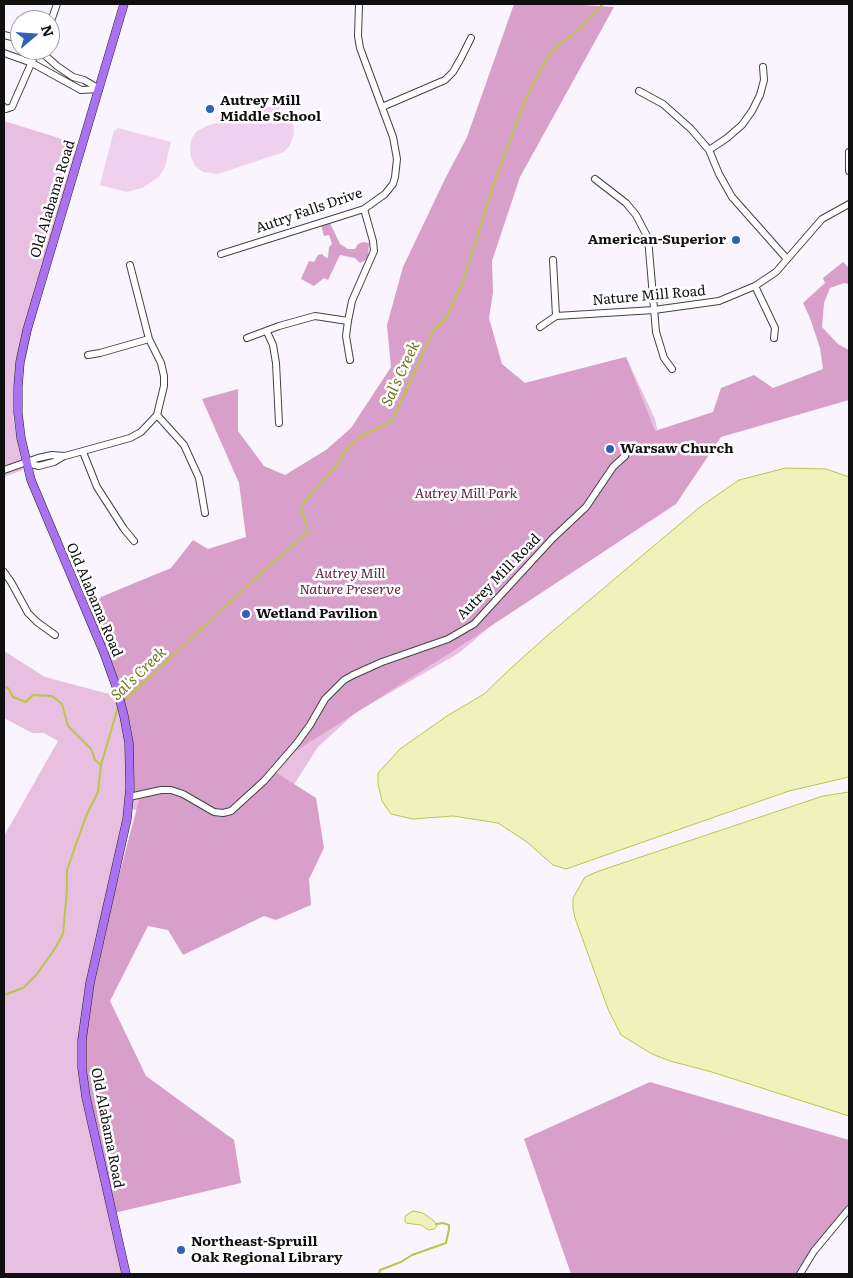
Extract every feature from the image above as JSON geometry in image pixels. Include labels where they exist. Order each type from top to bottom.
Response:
[{"type":"main road","name":"Old Alabama Road","points":[[124,4],[23,346],[18,387],[18,413],[26,463],[37,496],[104,653],[117,689],[128,743],[130,797],[123,840],[90,983],[82,1040],[82,1068],[86,1097],[126,1274]]},
{"type":"street","name":"Autry Falls Drive","points":[[220,254],[364,209],[385,194],[395,177],[398,159],[393,137],[360,48],[358,36],[359,4]]},
{"type":"street","points":[[382,107],[445,80],[462,58],[470,38]]},
{"type":"street","points":[[4,53],[32,62],[81,90],[99,89]]},
{"type":"street","points":[[50,60],[65,72],[99,89]]},
{"type":"street","points":[[4,107],[6,109],[12,108],[32,62]]},
{"type":"street","points":[[708,150],[727,138],[742,125],[752,111],[760,95],[764,80],[763,67]]},
{"type":"street","points":[[639,91],[663,104],[690,129],[708,150],[732,197],[788,259]]},
{"type":"street","points":[[849,152],[849,171]]},
{"type":"street","points":[[594,179],[626,203],[636,215],[648,238],[656,332],[664,358],[672,369]]},
{"type":"street","name":"Nature Mill Road","points":[[556,316],[654,310],[719,301],[754,286],[776,272],[822,219],[849,204]]},
{"type":"street","points":[[350,360],[346,336],[352,300],[374,251],[373,240],[364,209]]},
{"type":"street","points":[[540,327],[556,316],[552,260]]},
{"type":"street","points":[[4,470],[26,463],[39,466],[54,462],[65,456],[130,438],[140,432],[157,415],[164,386],[164,376],[149,339],[130,265]]},
{"type":"street","points":[[754,286],[775,328],[774,338]]},
{"type":"street","points":[[247,338],[279,326],[315,316],[348,320]]},
{"type":"street","points":[[267,332],[276,363],[279,423]]},
{"type":"street","points":[[88,355],[149,339]]},
{"type":"street","points":[[157,415],[184,445],[199,478],[205,513]]},
{"type":"street","points":[[83,452],[97,487],[134,541]]},
{"type":"street","name":"Autrey Mill Road","points":[[130,797],[161,790],[171,790],[184,794],[214,812],[223,813],[231,811],[264,781],[297,743],[325,699],[344,680],[382,662],[448,639],[474,624],[553,538],[586,507],[613,467],[625,456]]},
{"type":"street","points":[[4,572],[28,613],[37,622],[55,634]]},
{"type":"street","points":[[800,1274],[814,1251],[849,1209]]},
{"type":"green space","name":"Autrey Mill Nature Preserve","points":[[514,4],[567,4],[614,7],[520,177],[492,261],[493,292],[489,318],[502,364],[525,383],[626,357],[655,431],[713,412],[721,388],[754,375],[773,388],[823,369],[820,348],[803,303],[825,283],[823,278],[843,262],[849,268],[849,284],[844,283],[830,288],[824,303],[822,327],[838,344],[849,350],[849,400],[721,437],[676,504],[450,653],[269,768],[316,798],[324,848],[309,879],[311,905],[276,920],[264,916],[183,955],[168,930],[148,926],[110,1001],[146,1076],[234,1140],[241,1183],[114,1213],[90,1105],[80,1041],[83,1011],[139,800],[131,788],[121,694],[90,608],[101,597],[171,568],[193,540],[208,549],[246,537],[239,483],[202,399],[238,389],[238,431],[264,466],[285,475],[326,450],[351,428],[391,367],[387,325],[403,267],[467,137]]},
{"type":"green space","points":[[4,121],[75,143],[72,185],[32,329],[13,418],[23,470],[4,477]]},
{"type":"green space","points":[[330,223],[340,244],[348,249],[355,249],[358,244],[363,242],[369,243],[368,256],[366,260],[360,263],[355,258],[340,255],[328,280],[324,278],[314,286],[301,279],[309,261],[314,262],[318,255],[322,254],[328,258],[329,247],[332,244],[329,235],[324,236],[321,225]]},
{"type":"green space","name":"Autrey Mill Park","points":[[626,357],[655,419],[660,442],[518,603],[459,653],[355,713],[318,747],[286,797],[174,821],[129,808],[115,895],[89,973],[121,1274],[4,1274],[4,836],[58,741],[44,733],[32,733],[4,718],[4,651],[45,677],[105,693],[119,694],[90,608],[297,523],[525,383]]},
{"type":"green space","points":[[650,1082],[849,1140],[849,1208],[799,1274],[571,1274],[524,1139]]},
{"type":"shaded area","points":[[285,102],[286,106],[278,109],[289,117],[293,124],[294,134],[290,145],[284,152],[218,174],[203,172],[195,166],[191,157],[190,147],[192,138],[197,131],[207,126]]},
{"type":"shaded area","points":[[118,128],[171,142],[165,167],[159,177],[142,188],[126,192],[100,185],[114,131]]},
{"type":"shaded area","points":[[786,468],[826,469],[849,477],[849,777],[789,791],[566,869],[553,865],[527,842],[498,823],[453,816],[413,819],[391,814],[382,801],[378,784],[378,773],[400,749],[447,716],[484,694],[548,635],[700,507],[739,480]]},
{"type":"shaded area","points":[[849,792],[849,1116],[712,1072],[670,1061],[652,1054],[621,1035],[608,1009],[575,918],[573,898],[585,877],[823,796]]},
{"type":"shaded area","points":[[413,1211],[423,1213],[434,1221],[437,1226],[429,1230],[421,1225],[406,1223],[405,1216]]},
{"type":"waterway","name":"Sal's Creek","points":[[123,702],[261,573],[308,532],[301,506],[336,466],[345,451],[361,436],[392,421],[433,331],[447,317],[464,278],[494,183],[527,96],[547,58],[603,4]]},
{"type":"waterway","points":[[4,687],[8,688],[13,697],[26,702],[33,695],[52,696],[62,704],[68,726],[91,749],[95,760],[101,765]]},
{"type":"waterway","points":[[4,995],[23,988],[37,974],[63,934],[67,870],[86,816],[98,792],[101,765],[118,707]]},
{"type":"waterway","points":[[379,1274],[380,1270],[401,1262],[412,1255],[446,1243],[449,1225],[443,1223],[436,1224]]},
{"type":"place","name":"Autrey Mill Middle School","points":[[210,109]]},
{"type":"place","name":"American-Superior","points":[[736,240]]},
{"type":"place","name":"Warsaw Church","points":[[610,449]]},
{"type":"place","name":"Wetland Pavilion","points":[[246,614]]},
{"type":"place","name":"Northeast-Spruill Oak Regional Library","points":[[181,1250]]}]
